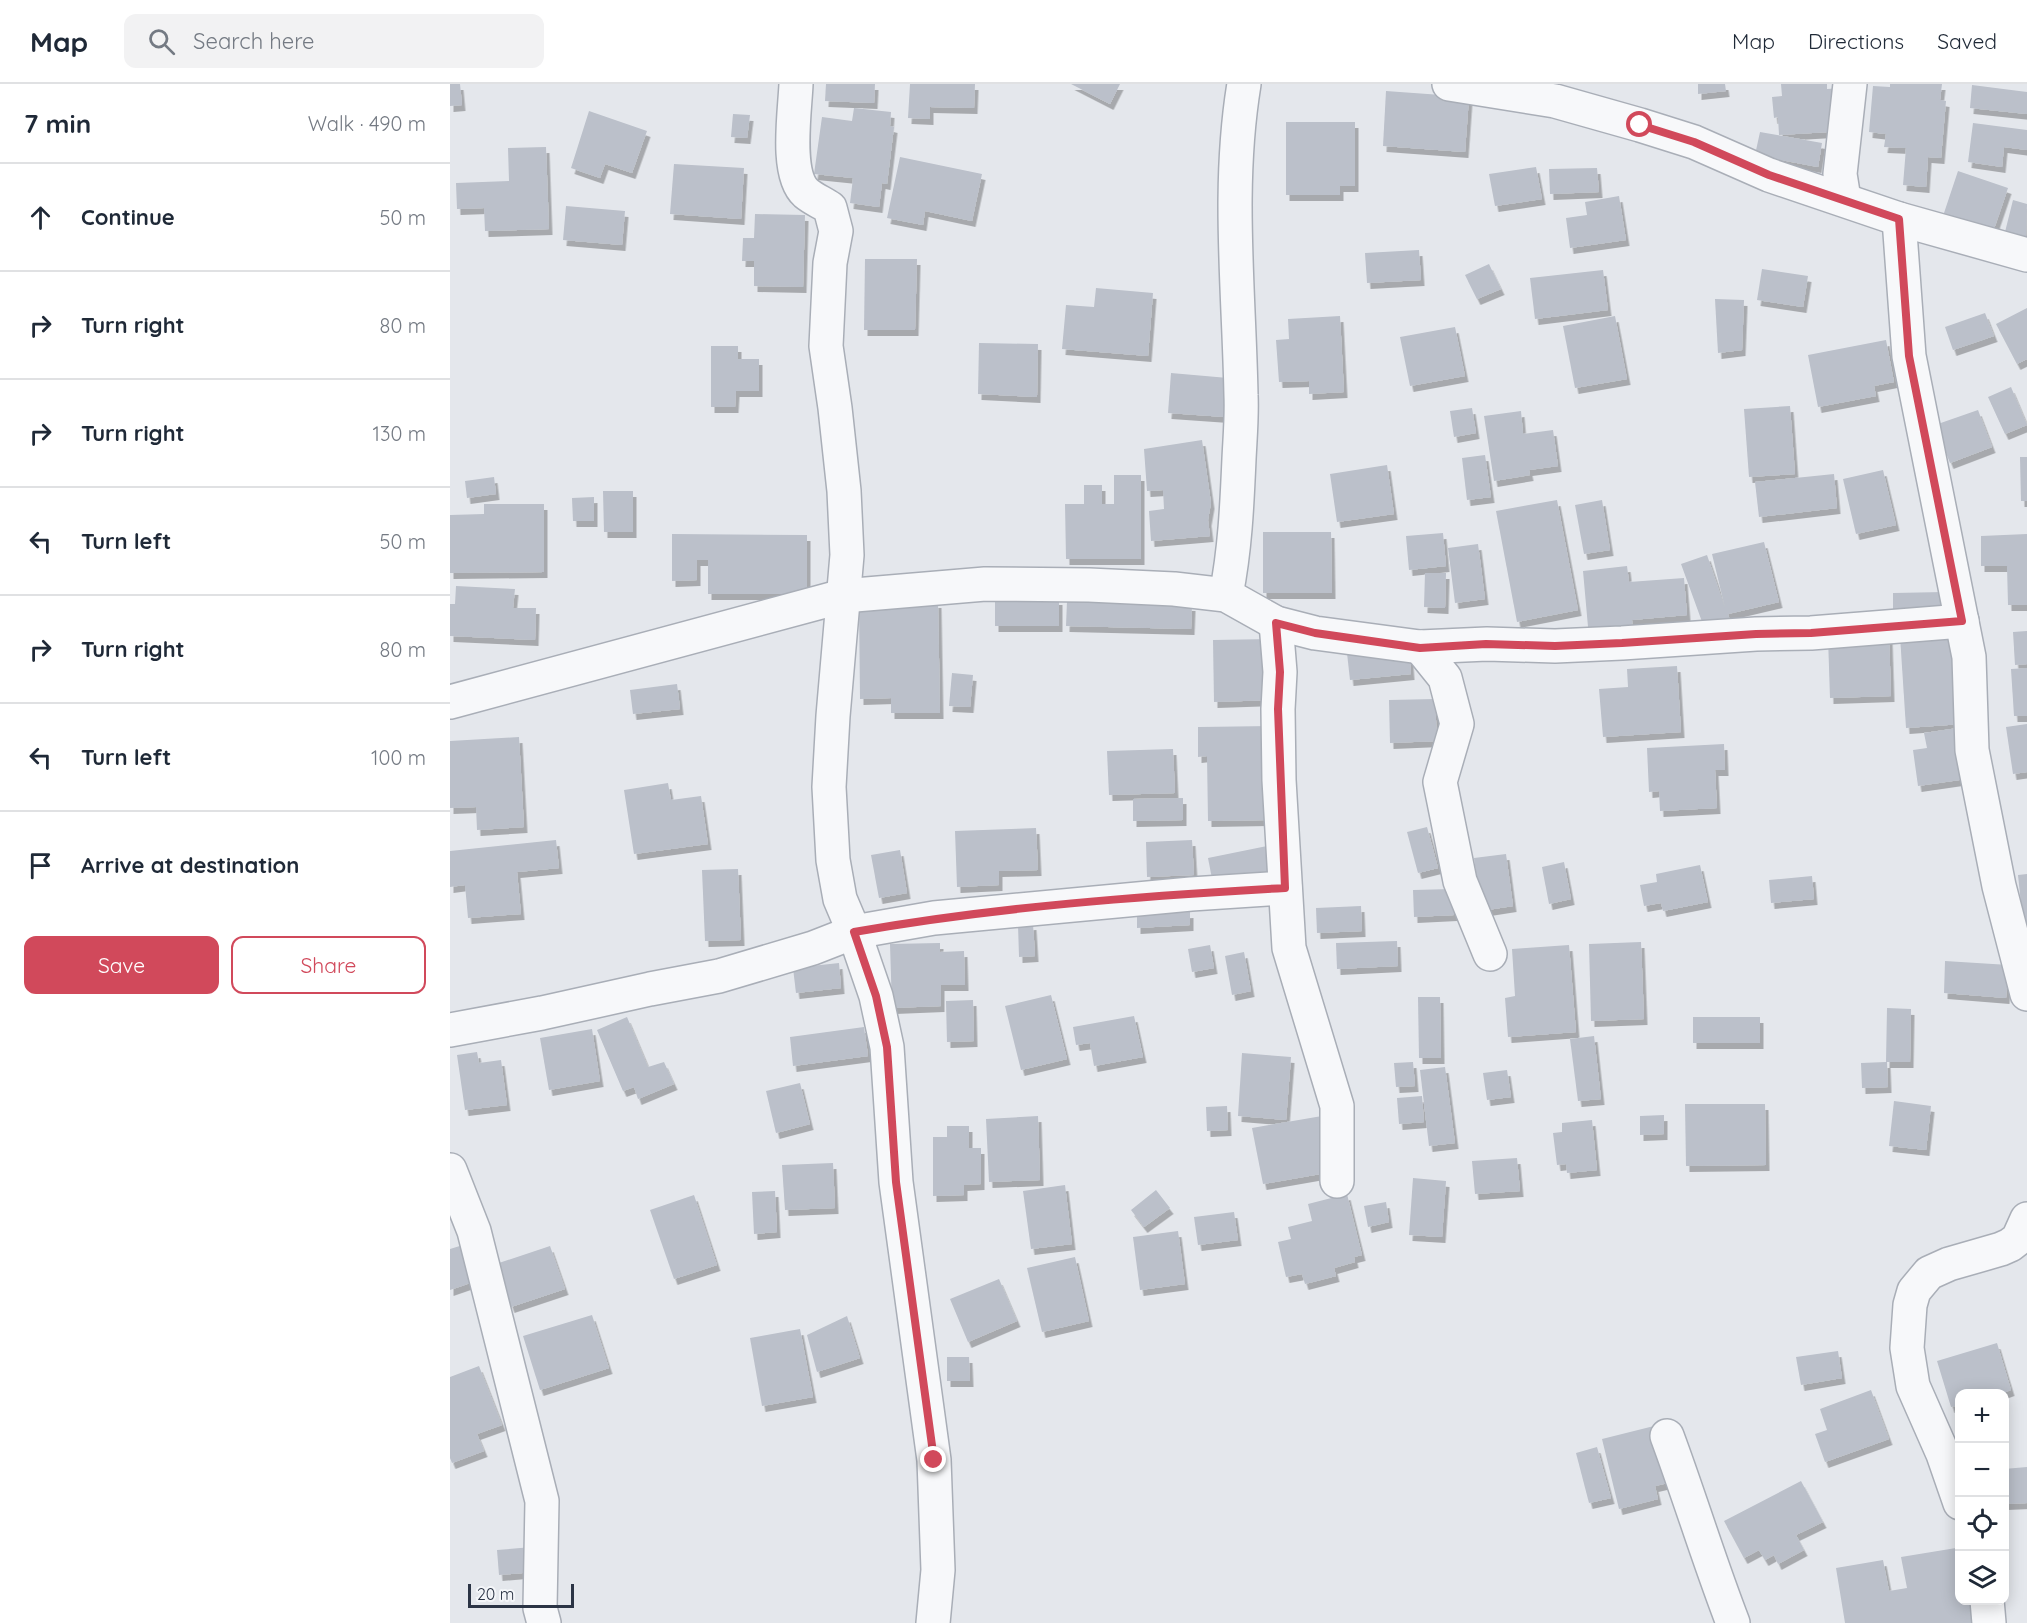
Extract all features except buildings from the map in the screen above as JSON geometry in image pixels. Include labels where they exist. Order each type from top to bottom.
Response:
[{"type":"street","points":[[796,84],[793,159],[798,180],[806,193],[830,208],[836,231],[830,263],[826,346],[844,491],[847,555],[829,787],[833,860],[840,899],[876,996],[887,1047],[896,1182],[934,1460],[938,1570],[933,1623]]},
{"type":"street","points":[[1226,595],[1233,562],[1241,397],[1235,171],[1244,84]]},
{"type":"street","points":[[1449,84],[1555,101],[1640,125],[1694,142],[1769,175],[1899,219],[2027,255]]},
{"type":"street","points":[[1844,199],[1840,174],[1850,84]]},
{"type":"street","points":[[1899,219],[1909,356],[1969,657],[1972,750],[1999,886],[2027,994]]},
{"type":"street","points":[[450,702],[843,596],[985,584],[1099,585],[1174,589],[1226,595],[1276,623],[1315,633],[1420,648],[1486,644],[1555,646],[1622,643],[1746,634],[1811,633],[1962,621]]},
{"type":"street","points":[[1276,623],[1280,672],[1278,709],[1289,948],[1337,1106],[1337,1181]]},
{"type":"street","points":[[1420,648],[1445,678],[1457,724],[1440,782],[1460,881],[1490,954]]},
{"type":"street","points":[[450,1030],[719,976],[803,951],[854,932],[934,918],[1191,894],[1285,888]]},
{"type":"street","points":[[450,1170],[474,1231],[542,1501],[540,1608],[544,1623]]},
{"type":"street","points":[[1957,1497],[1943,1454],[1913,1386],[1907,1348],[1910,1305],[1914,1291],[1929,1273],[1949,1264],[2001,1250],[2018,1239],[2027,1219]]},
{"type":"street","points":[[1667,1436],[1733,1623]]},
{"type":"street","points":[[1987,1605],[1989,1623]]},
{"type":"route","points":[[934,1460],[896,1182],[887,1047],[876,996],[854,932],[934,918],[1191,894],[1285,888],[1279,780],[1280,672],[1276,623],[1315,633],[1420,648],[1486,644],[1555,646],[1622,643],[1756,634],[1811,633],[1962,621],[1909,356],[1899,219],[1769,175],[1694,142],[1640,125]]}]
